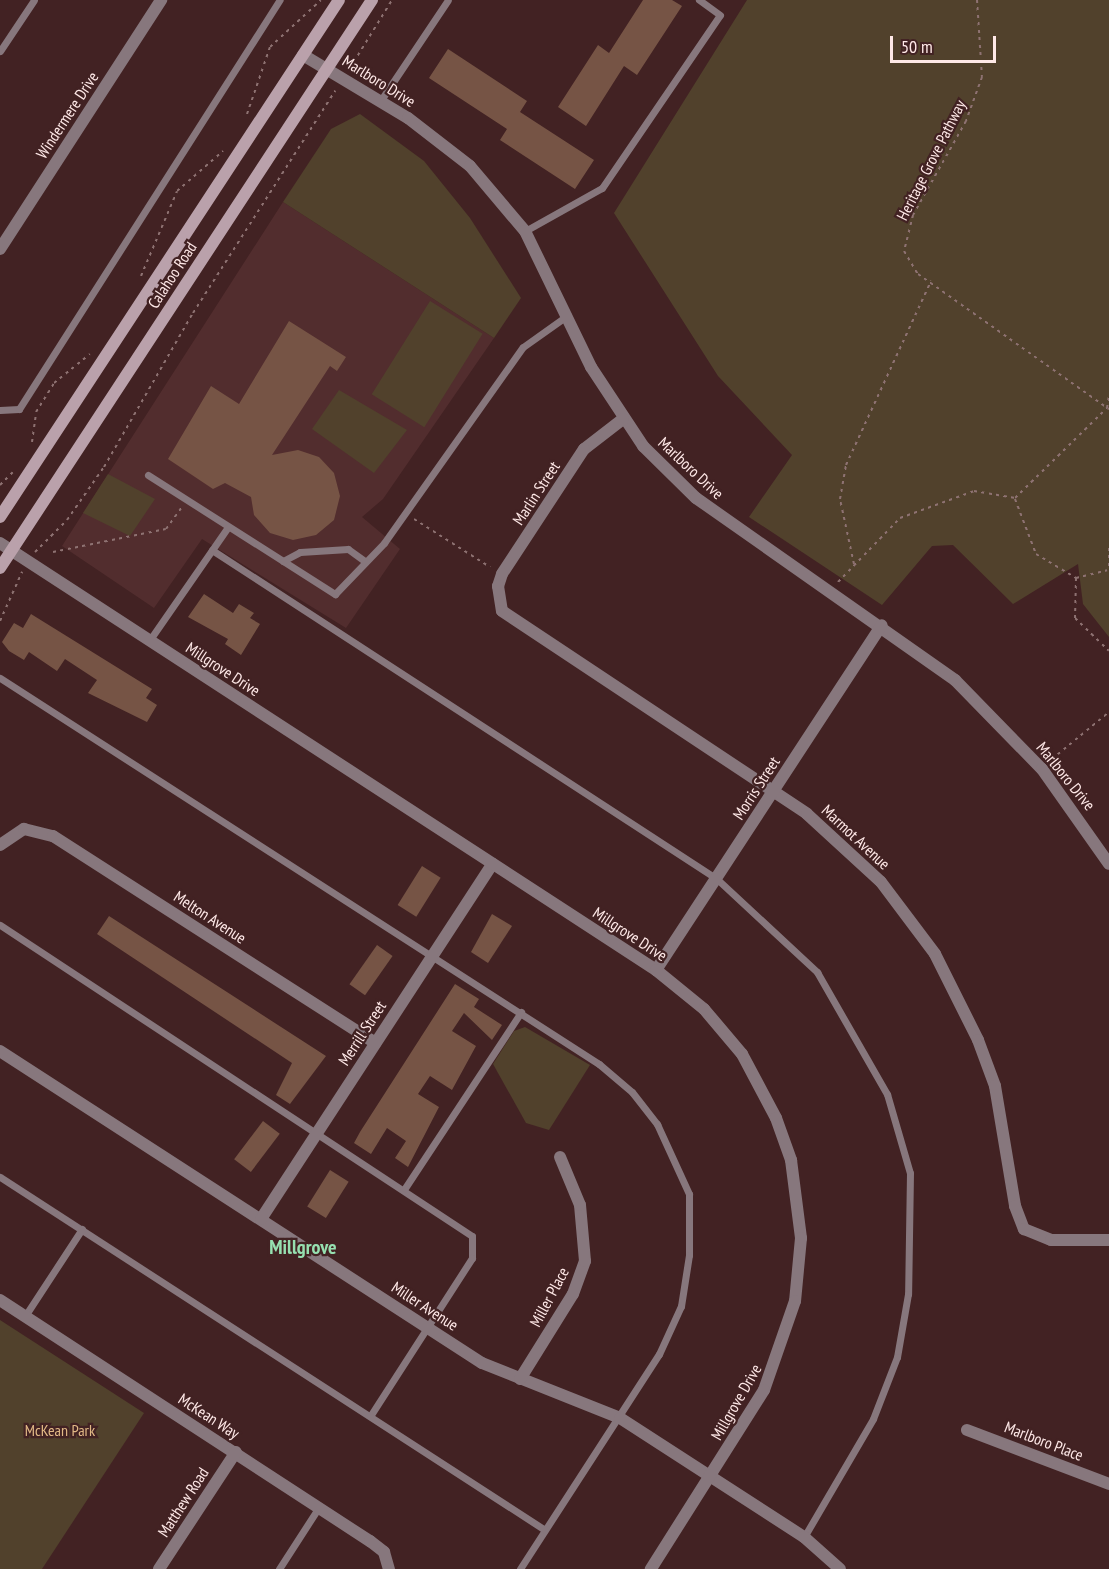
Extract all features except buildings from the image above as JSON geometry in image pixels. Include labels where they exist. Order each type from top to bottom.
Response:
[{"type":"main road","name":"Calahoo Road","points":[[0,517],[339,0]]},
{"type":"main road","name":"Calahoo Road","points":[[0,568],[372,0]]},
{"type":"street","name":"Windermere Drive","points":[[0,249],[161,0]]},
{"type":"street","name":"Marlboro Drive","points":[[303,55],[381,100],[470,166],[525,231],[623,419],[696,498],[882,625],[956,680],[1048,777],[1109,864]]},
{"type":"street","name":"Marlin Street","points":[[498,599],[502,574],[584,449],[623,419]]},
{"type":"street","name":"Millgrove Drive","points":[[0,543],[656,970],[717,1024],[761,1085],[790,1160],[799,1206],[799,1270],[788,1332],[764,1390],[651,1569]]},
{"type":"street","name":"Marmot Avenue","points":[[498,599],[510,619],[774,790],[844,844],[881,882],[935,954],[994,1086],[1015,1206],[1024,1229],[1051,1240],[1109,1240]]},
{"type":"street","name":"Morris Street","points":[[656,970],[882,625]]},
{"type":"street","name":"Melton Avenue","points":[[0,845],[24,829],[53,836],[375,1043]]},
{"type":"street","name":"Merrill Street","points":[[261,1219],[492,864]]},
{"type":"street","name":"Miller Avenue","points":[[0,1052],[482,1363],[620,1418],[804,1537],[840,1569]]},
{"type":"street","name":"Miller Place","points":[[520,1379],[573,1294],[585,1261],[580,1205],[560,1157]]},
{"type":"street","name":"McKean Way","points":[[0,1300],[319,1507],[384,1552],[389,1569]]},
{"type":"street","name":"Marlboro Place","points":[[967,1430],[1109,1484]]},
{"type":"street","name":"Matthew Road","points":[[159,1569],[236,1452]]},
{"type":"lane","points":[[0,51],[34,0]]},
{"type":"lane","points":[[0,410],[19,409],[280,0]]},
{"type":"lane","points":[[381,100],[448,0]]},
{"type":"lane","points":[[525,231],[602,188],[720,15],[699,0]]},
{"type":"lane","points":[[148,475],[335,594],[363,560],[405,516],[523,347],[568,315]]},
{"type":"lane","points":[[149,641],[228,527]]},
{"type":"lane","points":[[283,561],[300,552],[348,549],[363,560]]},
{"type":"lane","points":[[212,550],[717,879],[817,972],[887,1094],[910,1173],[908,1294],[897,1357],[873,1419],[804,1537]]},
{"type":"lane","points":[[0,678],[521,1012],[632,1092],[657,1124],[689,1194],[689,1255],[681,1306],[620,1418],[520,1569]]},
{"type":"lane","points":[[0,925],[467,1230],[475,1243],[472,1258],[370,1416]]},
{"type":"lane","points":[[405,1188],[521,1012]]},
{"type":"lane","points":[[0,1177],[545,1530]]},
{"type":"lane","points":[[25,1317],[82,1229]]},
{"type":"lane","points":[[279,1569],[319,1507]]},
{"type":"path","points":[[242,121],[270,47],[321,0]]},
{"type":"path","points":[[41,544],[67,520],[104,467],[193,313],[392,0]]},
{"type":"path","name":"Heritage Grove Pathway","points":[[977,0],[985,49],[982,78],[966,121],[913,215],[904,251],[918,274],[1108,408]]},
{"type":"path","points":[[135,285],[177,191],[226,145]]},
{"type":"path","points":[[854,564],[840,499],[846,465],[931,281]]},
{"type":"path","points":[[29,447],[36,412],[54,383],[93,350]]},
{"type":"path","points":[[1015,498],[1108,408],[1109,395]]},
{"type":"path","points":[[0,485],[17,466]]},
{"type":"path","points":[[838,582],[900,518],[974,491],[1015,498]]},
{"type":"path","points":[[1015,498],[1036,554],[1076,579],[1108,570],[1109,548]]},
{"type":"path","points":[[53,552],[165,529],[186,500]]},
{"type":"path","points":[[405,516],[492,568]]},
{"type":"path","points":[[1076,579],[1075,618],[1109,651]]},
{"type":"path","points":[[0,621],[15,582]]},
{"type":"path","points":[[1052,759],[1109,712]]},
{"type":"shaded area","points":[[283,202],[494,338],[383,499],[362,517],[400,549],[346,628],[202,539],[154,608],[62,546]]},
{"type":"green space","points":[[747,0],[1109,0],[1109,637],[1083,604],[1078,564],[1013,604],[953,545],[932,546],[882,605],[749,517],[792,455],[718,376],[614,213]]},
{"type":"green space","points":[[360,114],[424,161],[470,218],[521,298],[494,338],[283,202],[331,129]]},
{"type":"green space","points":[[430,301],[483,334],[424,427],[372,394]]},
{"type":"green space","points":[[339,390],[407,430],[374,473],[312,429]]},
{"type":"green space","points":[[108,474],[155,499],[130,536],[83,513]]},
{"type":"green space","points":[[525,1027],[590,1065],[549,1130],[526,1123],[493,1064],[514,1031]]},
{"type":"green space","name":"McKean Park","points":[[0,1320],[144,1413],[42,1569],[0,1569]]},
{"type":"district","name":"Millgrove","points":[[303,1247]]}]
